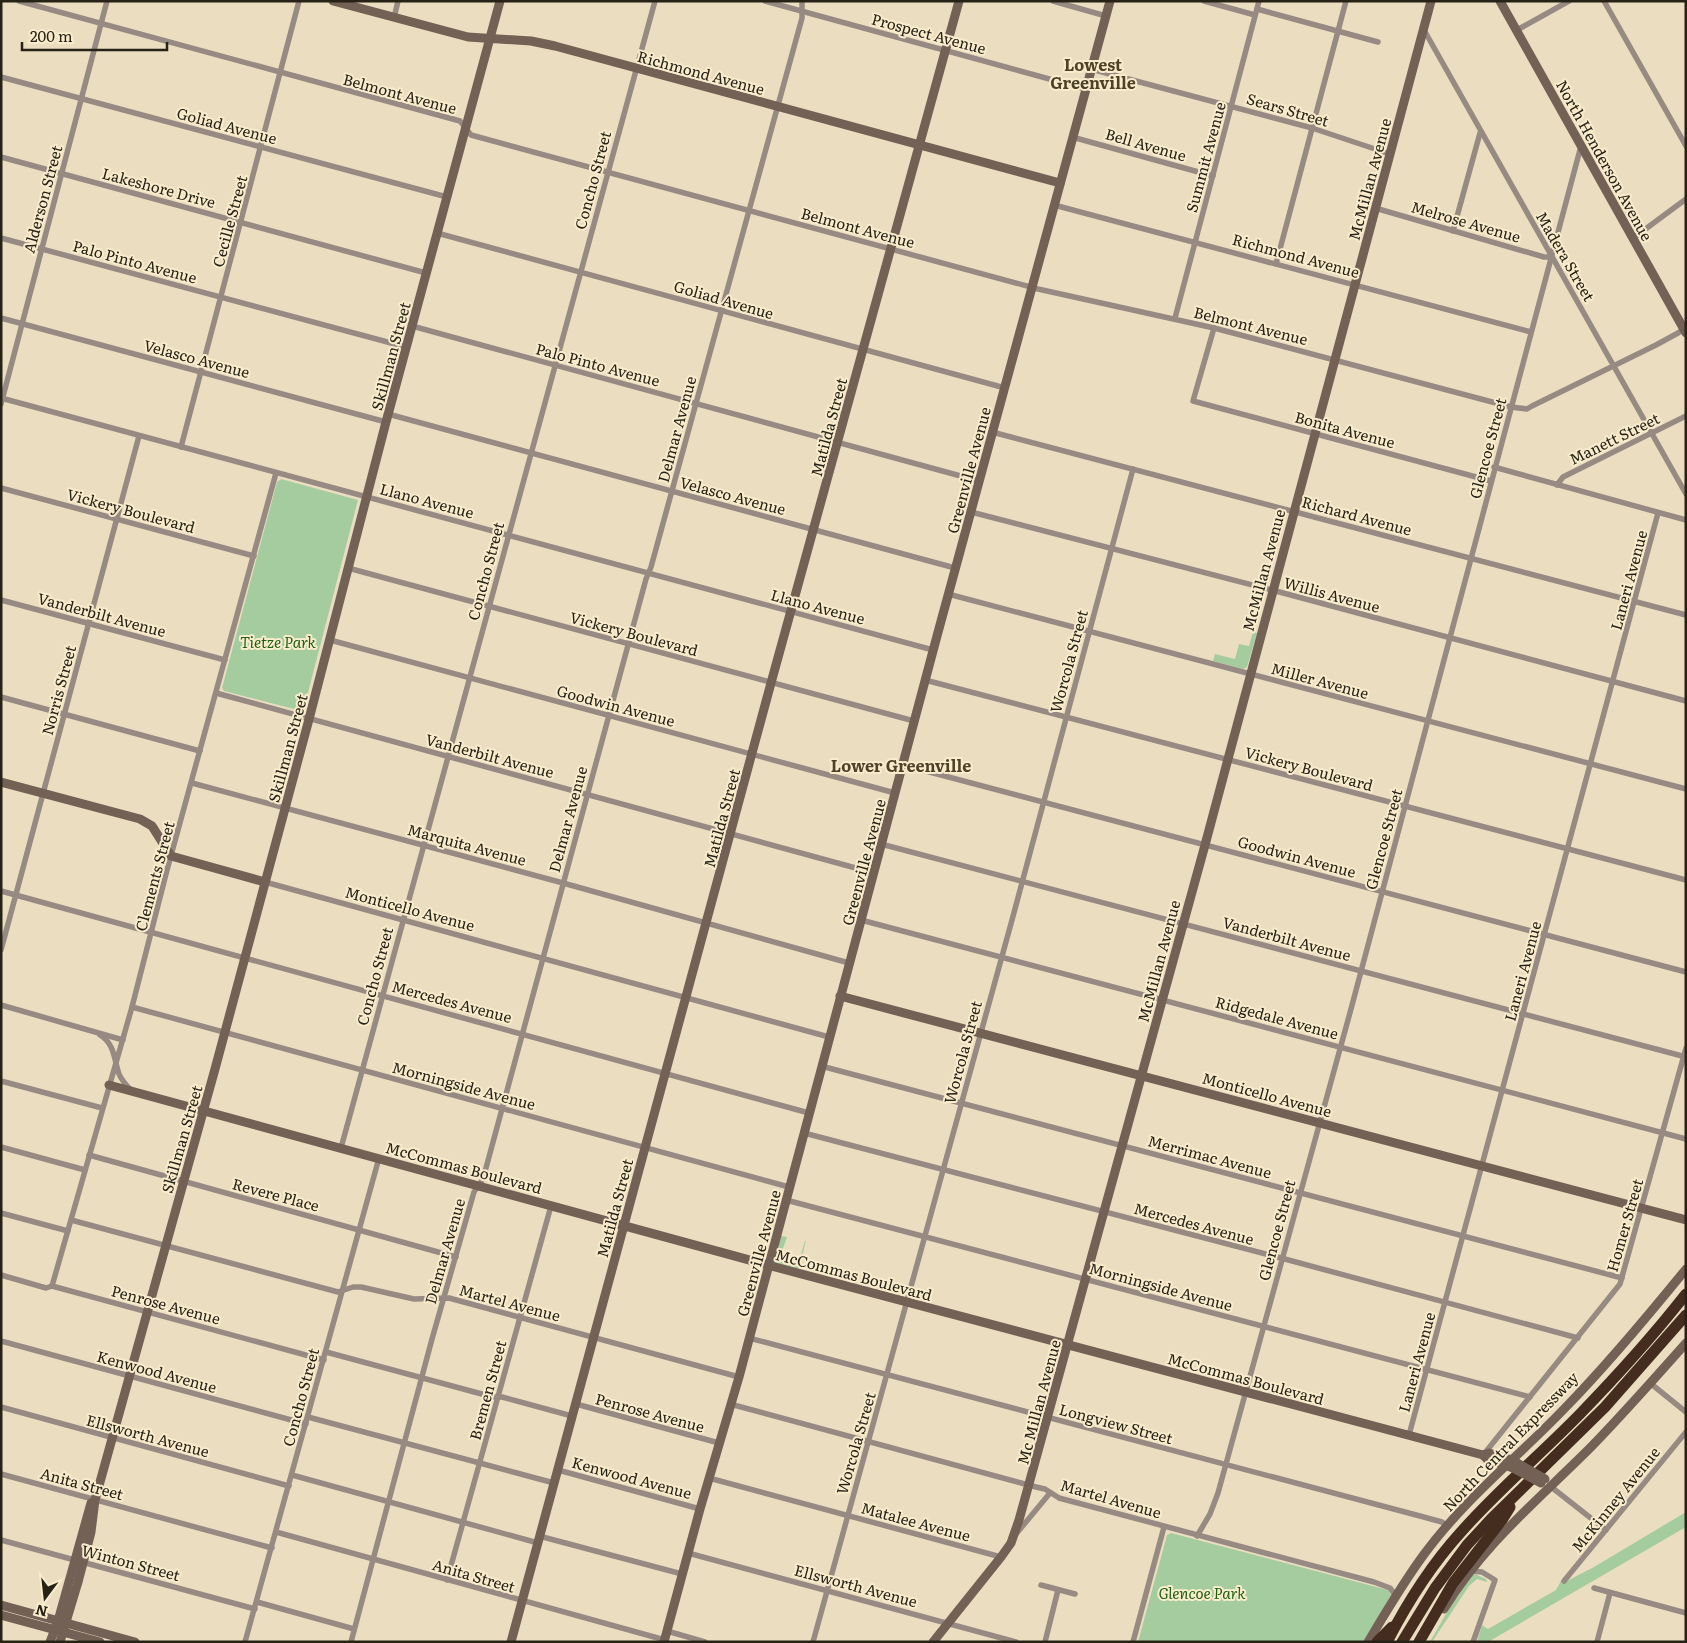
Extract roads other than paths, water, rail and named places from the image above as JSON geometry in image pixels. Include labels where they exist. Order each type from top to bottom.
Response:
[{"type":"highway","name":"North Central Expressway","points":[[1387,1642],[1397,1623],[1438,1560],[1461,1532],[1581,1413],[1629,1362],[1686,1294]]},
{"type":"highway","points":[[1402,1642],[1425,1602],[1450,1566],[1479,1532],[1605,1407],[1686,1315]]},
{"type":"highway","points":[[1419,1642],[1453,1583],[1502,1520],[1517,1494]]},
{"type":"highway","points":[[1377,1642],[1397,1623]]},
{"type":"street","name":"Belmont Avenue","points":[[19,1],[460,122],[471,135],[1032,287],[1175,318],[1511,407],[1527,409],[1685,329]]},
{"type":"street","name":"Alderson Street","points":[[2,400],[107,1]]},
{"type":"street","name":"Cecille Street","points":[[181,447],[300,1]]},
{"type":"street","name":"Richmond Avenue","points":[[333,1],[452,33],[490,39],[542,43],[1060,183]]},
{"type":"street","points":[[394,18],[398,1]]},
{"type":"street","name":"Skillman Street","points":[[50,1642],[59,1631],[62,1622],[79,1561],[91,1503],[95,1500],[204,1111],[310,718],[387,418],[500,1]]},
{"type":"street","name":"Concho Street","points":[[340,1148],[654,1]]},
{"type":"street","name":"Prospect Avenue","points":[[765,1],[1086,89]]},
{"type":"street","name":"Delmar Avenue","points":[[351,1642],[444,1298],[474,1192],[483,1179],[608,716],[672,492],[802,18],[802,1]]},
{"type":"street","name":"Matilda Street","points":[[511,1642],[730,834],[959,1]]},
{"type":"street","points":[[1054,1],[1106,16]]},
{"type":"street","name":"Greenville Avenue","points":[[665,1638],[739,1376],[948,594],[1110,1]]},
{"type":"street","points":[[1204,1],[1338,31],[1378,42]]},
{"type":"street","name":"Summit Avenue","points":[[1175,318],[1259,1]]},
{"type":"street","points":[[1276,264],[1346,1]]},
{"type":"street","name":"McMillan Avenue","points":[[1122,1146],[1205,845],[1431,1]]},
{"type":"street","name":"North Henderson Avenue","points":[[1500,1],[1632,239],[1685,329]]},
{"type":"street","points":[[1517,30],[1569,1]]},
{"type":"street","points":[[1604,1],[1686,146]]},
{"type":"street","name":"Madera Street","points":[[1424,30],[1480,133],[1556,263],[1686,494]]},
{"type":"street","name":"Sears Street","points":[[1091,69],[1312,128],[1390,154]]},
{"type":"street","name":"Goliad Avenue","points":[[1,77],[447,197]]},
{"type":"street","points":[[1453,230],[1480,133]]},
{"type":"street","name":"Bell Avenue","points":[[1072,136],[1213,176]]},
{"type":"street","name":"Glencoe Street","points":[[1197,1536],[1213,1508],[1226,1464],[1405,806],[1581,145]]},
{"type":"street","name":"Lakeshore Drive","points":[[1,157],[426,273]]},
{"type":"street","points":[[1632,239],[1686,199]]},
{"type":"street","name":"Richmond Avenue","points":[[1054,206],[1531,332]]},
{"type":"street","name":"Melrose Avenue","points":[[1375,208],[1551,257]]},
{"type":"street","name":"Goliad Avenue","points":[[437,233],[863,351],[1005,388]]},
{"type":"street","name":"Palo Pinto Avenue","points":[[1,238],[406,347]]},
{"type":"street","name":"Velasco Avenue","points":[[1,318],[202,372],[530,453],[956,568]]},
{"type":"street","name":"Palo Pinto Avenue","points":[[412,326],[980,481]]},
{"type":"street","name":"Bonita Avenue","points":[[1214,328],[1193,401],[1491,480]]},
{"type":"street","name":"Llano Avenue","points":[[2,400],[508,534],[933,650]]},
{"type":"street","name":"Manett Street","points":[[1557,485],[1564,477],[1686,416]]},
{"type":"street","name":"Richard Avenue","points":[[992,432],[1686,615]]},
{"type":"street","name":"Norris Street","points":[[1,950],[139,436]]},
{"type":"street","points":[[1494,468],[1686,520]]},
{"type":"street","name":"Worcola Street","points":[[813,1642],[1133,469]]},
{"type":"street","name":"Clements Street","points":[[52,1286],[132,1007],[171,856],[276,473]]},
{"type":"street","name":"Vickery Boulevard","points":[[1,488],[254,556]]},
{"type":"street","name":"Willis Avenue","points":[[971,512],[1111,550],[1272,590],[1686,701]]},
{"type":"street","name":"Laneri Avenue","points":[[1409,1436],[1658,513]]},
{"type":"street","name":"Vickery Boulevard","points":[[348,568],[914,721]]},
{"type":"street","name":"Miller Avenue","points":[[948,594],[1686,788]]},
{"type":"street","name":"Vanderbilt Avenue","points":[[1,600],[226,660]]},
{"type":"street","name":"Goodwin Avenue","points":[[330,640],[895,793]]},
{"type":"street","name":"Vickery Boulevard","points":[[925,680],[1686,880]]},
{"type":"street","name":"Vanderbilt Avenue","points":[[216,693],[874,873]]},
{"type":"street","points":[[1,697],[200,751]]},
{"type":"street","name":"Goodwin Avenue","points":[[903,765],[1686,972]]},
{"type":"street","points":[[1,782],[140,819],[152,826],[171,856]]},
{"type":"street","name":"Marquita Avenue","points":[[192,783],[423,844],[849,963]]},
{"type":"street","name":"Vanderbilt Avenue","points":[[882,844],[1685,1057]]},
{"type":"street","name":"Monticello Avenue","points":[[171,856],[829,1037]]},
{"type":"street","name":"Mercedes Avenue","points":[[1,890],[809,1113]]},
{"type":"street","name":"Ridgedale Avenue","points":[[861,920],[1686,1139]]},
{"type":"street","name":"Monticello Avenue","points":[[840,996],[1686,1220]]},
{"type":"street","points":[[1,1006],[122,1040]]},
{"type":"street","name":"Morningside Avenue","points":[[132,1007],[789,1188]]},
{"type":"street","points":[[96,1032],[109,1042],[121,1078],[132,1092]]},
{"type":"street","name":"Homer Street","points":[[1483,1455],[1618,1288],[1686,1048]]},
{"type":"street","name":"Merrimac Avenue","points":[[821,1066],[1622,1278]]},
{"type":"street","points":[[1,1081],[102,1108]]},
{"type":"street","name":"McCommas Boulevard","points":[[109,1085],[906,1302],[1409,1436],[1483,1455],[1489,1453],[1545,1483],[1606,1530]]},
{"type":"street","name":"Mercedes Avenue","points":[[804,1133],[1578,1338]]},
{"type":"street","name":"Mc Millan Avenue","points":[[933,1642],[1001,1557],[1014,1536],[1122,1146]]},
{"type":"street","points":[[1,1147],[85,1170]]},
{"type":"street","name":"Revere Place","points":[[89,1155],[456,1257]]},
{"type":"street","name":"Concho Street","points":[[245,1642],[379,1158]]},
{"type":"street","name":"Morningside Avenue","points":[[786,1200],[1530,1397]]},
{"type":"street","name":"Bremen Street","points":[[447,1580],[551,1206]]},
{"type":"street","points":[[1,1213],[68,1231]]},
{"type":"street","name":"Martel Avenue","points":[[71,1220],[338,1292],[353,1287],[361,1287],[414,1300],[444,1298],[739,1376]]},
{"type":"street","name":"North Central Expressway","points":[[1368,1642],[1425,1553],[1448,1526],[1512,1464],[1621,1348],[1686,1269]]},
{"type":"street","name":"Penrose Avenue","points":[[1,1275],[46,1288],[52,1286],[324,1360]]},
{"type":"street","name":"Longview Street","points":[[749,1338],[1442,1522],[1448,1526]]},
{"type":"street","name":"Kenwood Avenue","points":[[1,1341],[306,1424]]},
{"type":"street","points":[[1425,1642],[1445,1608],[1477,1561],[1545,1483],[1590,1448],[1686,1343]]},
{"type":"street","points":[[326,1352],[423,1379],[572,1416]]},
{"type":"street","points":[[1650,1383],[1686,1412]]},
{"type":"street","name":"Penrose Avenue","points":[[576,1404],[719,1444]]},
{"type":"street","name":"Martel Avenue","points":[[730,1404],[1029,1485],[1045,1490],[1059,1498],[1374,1582],[1390,1588],[1396,1596]]},
{"type":"street","name":"Ellsworth Avenue","points":[[1,1407],[289,1486]]},
{"type":"street","name":"Kenwood Avenue","points":[[308,1416],[554,1483]]},
{"type":"street","name":"McKinney Avenue","points":[[1564,1581],[1686,1432]]},
{"type":"street","name":"Kenwood Avenue","points":[[558,1470],[700,1509]]},
{"type":"street","name":"Anita Street","points":[[1,1474],[272,1548]]},
{"type":"street","points":[[292,1475],[464,1523],[682,1574]]},
{"type":"street","name":"Matalee Avenue","points":[[709,1478],[1001,1557]]},
{"type":"street","points":[[1014,1536],[1050,1493]]},
{"type":"street","points":[[1133,1642],[1164,1527]]},
{"type":"street","name":"Anita Street","points":[[276,1532],[522,1602],[665,1638],[705,1642]]},
{"type":"street","name":"Winton Street","points":[[1,1540],[254,1609]]},
{"type":"street","name":"Ellsworth Avenue","points":[[688,1553],[1016,1642]]},
{"type":"street","points":[[1477,1561],[1482,1572]]},
{"type":"street","points":[[1470,1571],[1482,1572],[1495,1580],[1473,1642]]},
{"type":"street","points":[[1041,1585],[1076,1594]]},
{"type":"street","points":[[1594,1588],[1686,1613]]},
{"type":"street","points":[[1045,1642],[1058,1590]]},
{"type":"street","points":[[1597,1642],[1610,1593]]},
{"type":"street","points":[[257,1602],[354,1629]]},
{"type":"street","points":[[1,1605],[135,1642]]},
{"type":"street","points":[[1,1615],[100,1642]]},
{"type":"street","name":"Skillman Street","points":[[59,1631],[60,1642]]},
{"type":"district","name":"Lowest Greenville","points":[[1093,73]]},
{"type":"district","name":"Lower Greenville","points":[[901,765]]},
{"type":"park label","name":"Tietze Park","points":[[278,641]]},
{"type":"park label","name":"Glencoe Park","points":[[1202,1592]]}]
